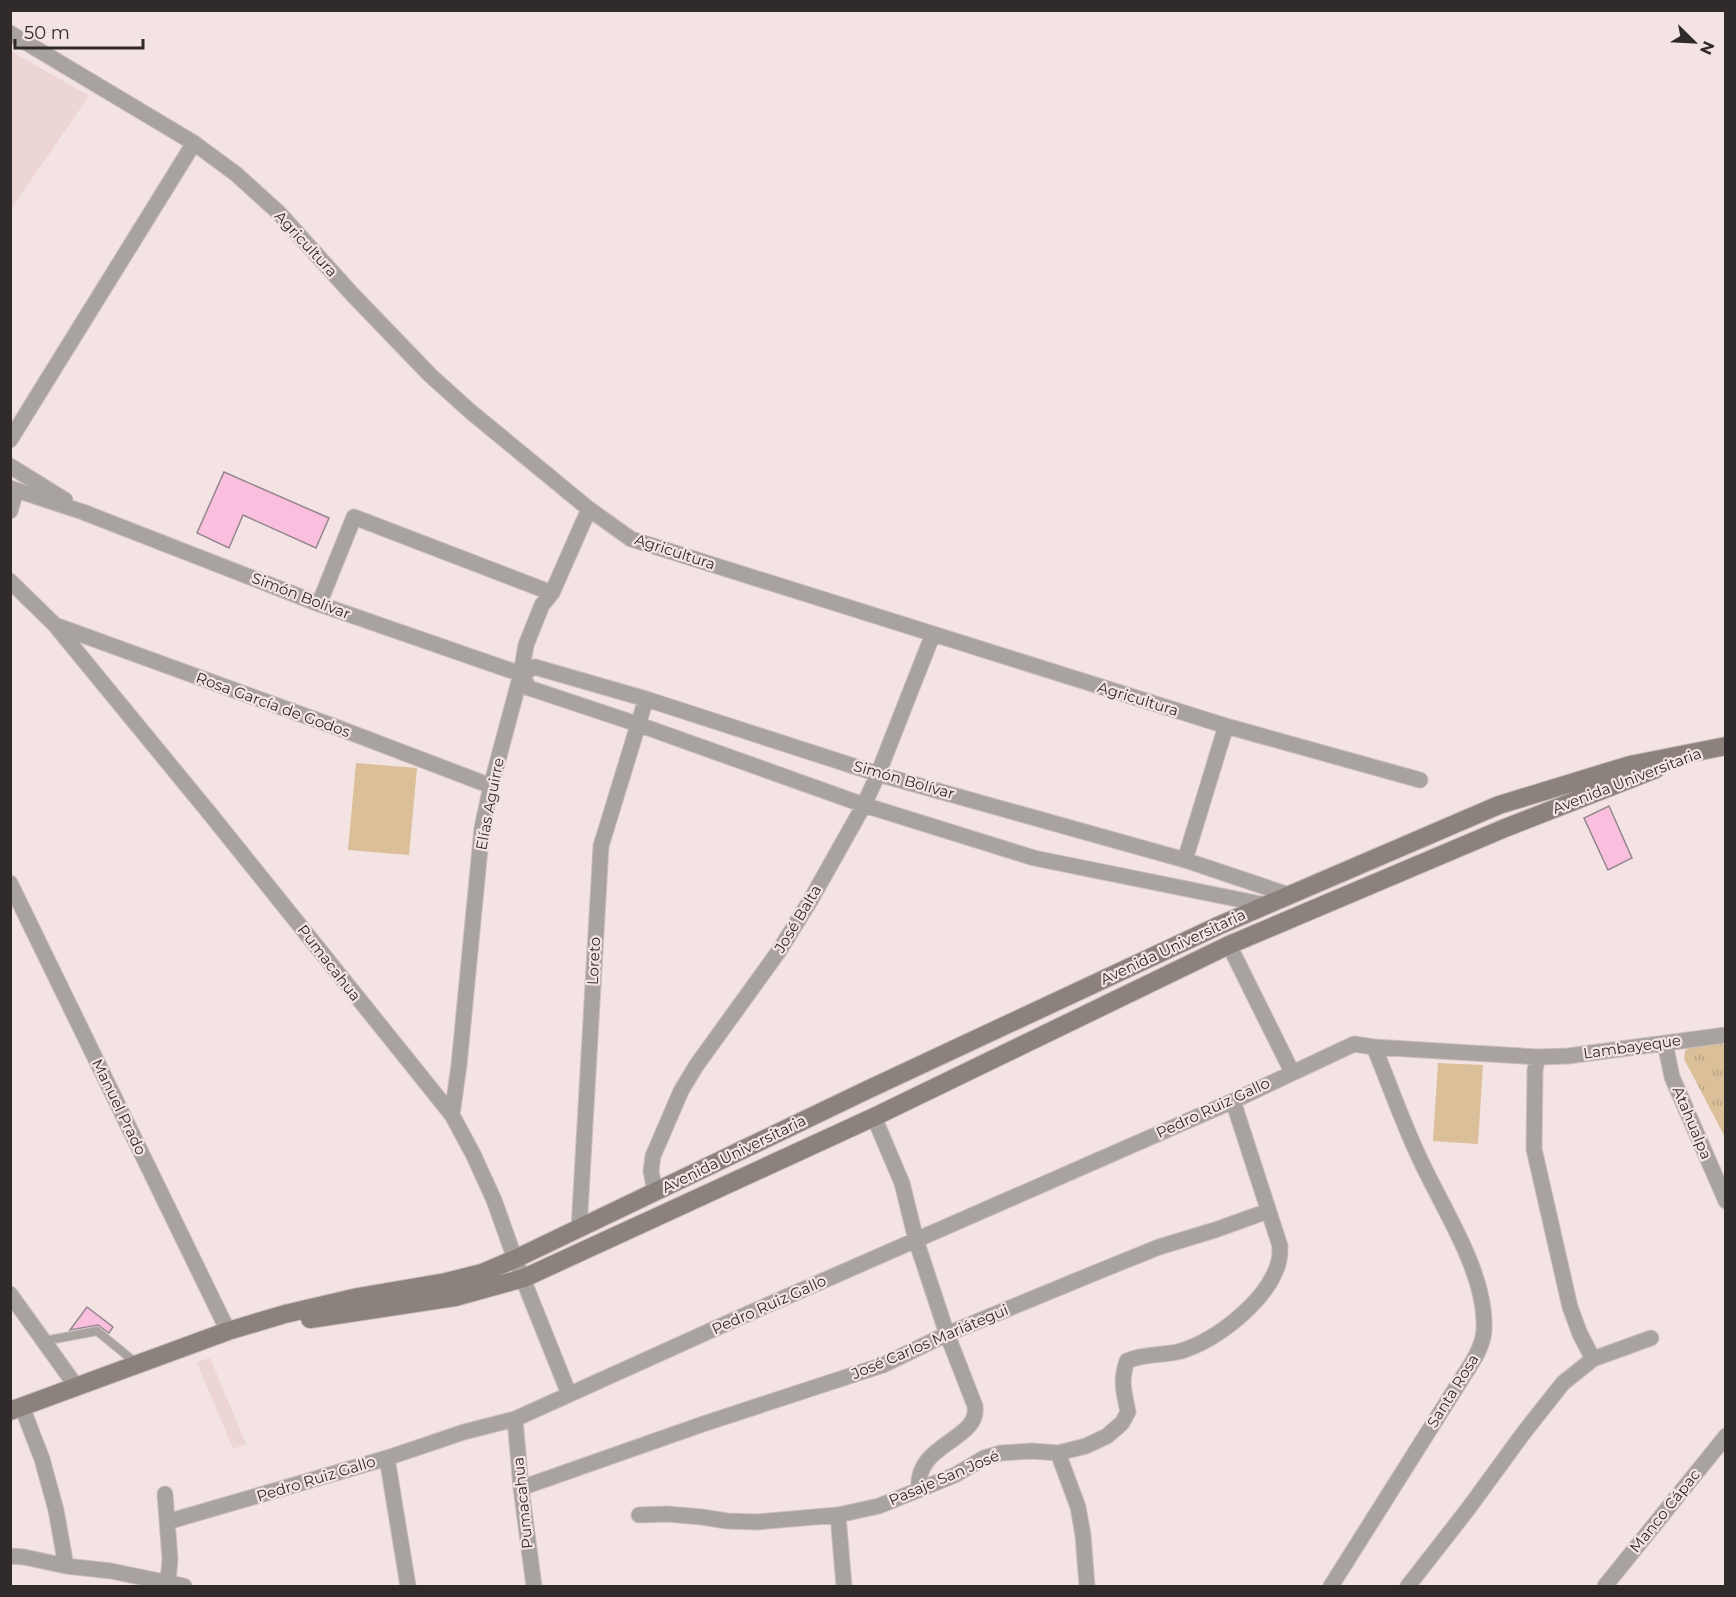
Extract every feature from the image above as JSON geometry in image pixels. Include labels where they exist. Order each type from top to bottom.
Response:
[{"type":"main road","name":"Avenida Universitaria","points":[[228,1331],[348,1299],[446,1282],[482,1273],[1209,930],[1499,805],[1630,765],[1719,748]]},
{"type":"main road","name":"Avenida Universitaria","points":[[228,1331],[455,1297],[524,1278],[874,1117],[1229,945],[1505,828],[1636,776],[1719,748]]},
{"type":"main road","points":[[16,1409],[228,1331]]},
{"type":"street","name":"Agricultura","points":[[10,33],[194,143],[236,174],[279,213],[352,294],[430,375],[471,412],[589,509],[631,539],[1226,726],[1420,780]]},
{"type":"street","points":[[10,440],[194,143]]},
{"type":"street","name":"Simón Bolívar","points":[[10,466],[82,512]]},
{"type":"street","points":[[10,511],[14,490]]},
{"type":"street","name":"Simón Bolívar","points":[[14,490],[82,512],[319,604],[521,674],[529,688],[864,805],[1034,858],[1266,905]]},
{"type":"street","name":"Elías Aguirre","points":[[452,1115],[482,828],[491,786],[521,674],[526,645],[542,605],[552,593],[589,509]]},
{"type":"street","points":[[319,604],[354,517],[552,593]]},
{"type":"street","name":"Pumacahua","points":[[10,581],[55,625],[452,1115],[494,1200],[569,1394]]},
{"type":"street","name":"Rosa García de Godos","points":[[55,625],[491,786]]},
{"type":"street","name":"José Balta","points":[[655,1192],[651,1171],[652,1156],[681,1091],[696,1066],[779,951],[864,805],[933,634]]},
{"type":"street","name":"Simón Bolívar","points":[[521,674],[535,667],[646,699],[878,774],[1185,860],[1289,895]]},
{"type":"street","name":"Loreto","points":[[579,1228],[601,846],[646,699]]},
{"type":"street","points":[[1185,860],[1226,726]]},
{"type":"street","name":"Manuel Prado","points":[[10,883],[228,1331]]},
{"type":"street","points":[[1229,945],[1292,1072]]},
{"type":"street","name":"Lambayeque","points":[[1354,1044],[1538,1057],[1568,1056],[1725,1035]]},
{"type":"street","name":"Atahualpa","points":[[1665,1043],[1672,1077],[1721,1179],[1725,1201]]},
{"type":"street","name":"Pedro Ruiz Gallo","points":[[167,1522],[387,1458],[464,1432],[515,1419],[1233,1101],[1354,1044]]},
{"type":"street","name":"Santa Rosa","points":[[1331,1587],[1460,1383],[1478,1352],[1484,1333],[1484,1313],[1467,1253],[1419,1157],[1374,1047]]},
{"type":"street","points":[[1538,1057],[1535,1070],[1534,1149],[1570,1307],[1580,1335],[1593,1359]]},
{"type":"street","points":[[1233,1101],[1268,1211]]},
{"type":"street","points":[[874,1117],[902,1183],[916,1240],[976,1414],[972,1422],[960,1434],[932,1454],[922,1468],[918,1479],[919,1490]]},
{"type":"street","name":"José Carlos Mariátegui","points":[[521,1488],[703,1424],[883,1365],[947,1334],[1159,1247],[1268,1211]]},
{"type":"street","name":"Pasaje San José","points":[[639,1515],[667,1514],[757,1522],[838,1515],[879,1506],[955,1475],[984,1458],[1001,1453],[1032,1451],[1058,1453],[1086,1446],[1107,1436],[1122,1423],[1128,1412],[1122,1386],[1122,1374],[1127,1361],[1138,1356],[1180,1352],[1202,1343],[1233,1322],[1258,1299],[1279,1263],[1280,1246],[1268,1211]]},
{"type":"street","points":[[10,1294],[76,1386]]},
{"type":"street","points":[[1408,1587],[1563,1383],[1593,1359],[1651,1338]]},
{"type":"street","points":[[16,1409],[42,1459],[56,1510],[66,1566]]},
{"type":"street","name":"Pumacahua","points":[[515,1419],[534,1587]]},
{"type":"street","name":"Manco Cápac","points":[[1605,1587],[1725,1436]]},
{"type":"street","points":[[1058,1453],[1078,1507],[1083,1535],[1087,1587]]},
{"type":"street","points":[[387,1458],[408,1587]]},
{"type":"street","points":[[165,1494],[170,1559],[168,1582]]},
{"type":"street","points":[[838,1515],[844,1587]]},
{"type":"street","points":[[10,1556],[111,1571],[138,1582],[168,1582],[184,1587]]},
{"type":"lane","points":[[44,1341],[97,1331],[137,1364]]},
{"type":"shaded area","points":[[11,51],[89,96],[11,209]]},
{"type":"shaded area","points":[[210,1358],[246,1444],[233,1449],[197,1362]]},
{"type":"green space","points":[[356,763],[417,768],[409,855],[348,850]]},
{"type":"green space","points":[[1725,1042],[1725,1137],[1684,1059],[1685,1051],[1690,1046]]},
{"type":"green space","points":[[1438,1063],[1483,1065],[1478,1144],[1433,1141]]},
{"type":"building","points":[[224,472],[329,518],[316,548],[243,515],[229,548],[197,533]]},
{"type":"building","points":[[1609,806],[1632,858],[1608,870],[1584,818]]},
{"type":"building","points":[[87,1307],[113,1327],[109,1333],[98,1325],[70,1330]]}]
